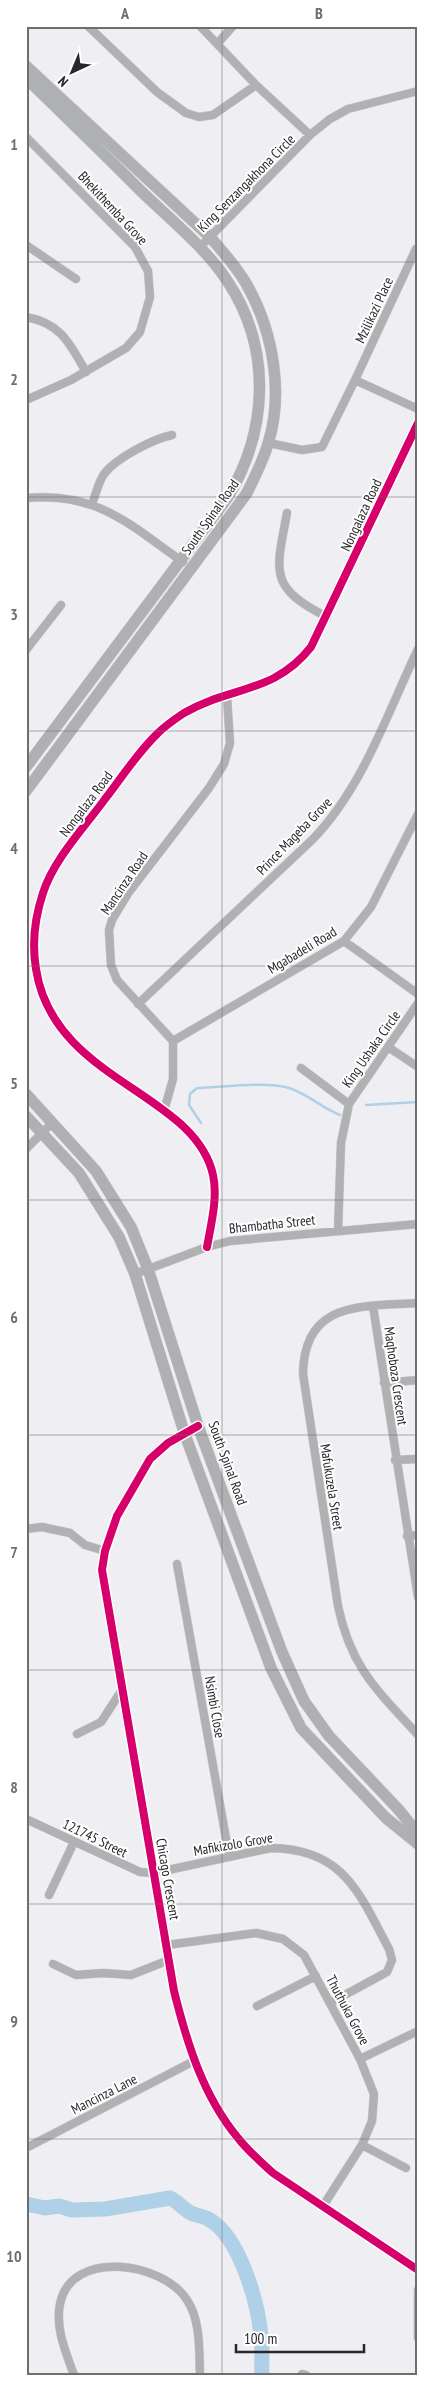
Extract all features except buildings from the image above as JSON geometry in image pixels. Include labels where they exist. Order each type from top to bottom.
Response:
[{"type":"street","points":[[88,26],[157,92],[186,113],[199,116],[213,115],[256,85]]},
{"type":"street","name":"King Senzangakhona Circle","points":[[200,26],[256,85],[310,135]]},
{"type":"street","points":[[217,44],[233,26]]},
{"type":"street","name":"South Spinal Road","points":[[26,66],[210,237],[234,264],[257,306],[271,349],[274,372],[274,396],[269,443],[238,508],[26,790]]},
{"type":"street","name":"South Spinal Road","points":[[26,78],[199,248],[228,281],[248,323],[258,370],[259,412],[254,441],[238,481],[26,767]]},
{"type":"street","name":"King Senzangakhona Circle","points":[[199,248],[310,135],[330,119],[348,109],[418,91]]},
{"type":"street","name":"Bhekithemba Grove","points":[[26,137],[123,233],[142,257],[148,271],[150,297],[140,332],[117,355],[26,400]]},
{"type":"street","points":[[26,245],[76,279]]},
{"type":"street","name":"Mzilikazi Place","points":[[269,443],[302,450],[322,447],[416,249]]},
{"type":"street","points":[[26,317],[53,325],[67,340],[86,372]]},
{"type":"street","points":[[355,380],[418,409]]},
{"type":"street","name":"Nongalaza Road","points":[[207,1247],[215,1184],[210,1163],[188,1132],[164,1111],[107,1072],[78,1048],[63,1032],[48,1006],[36,970],[36,926],[43,892],[56,867],[138,755],[159,732],[178,717],[195,708],[270,682],[290,670],[311,648],[418,423]]},
{"type":"street","points":[[92,504],[105,473],[116,463],[155,438],[172,435]]},
{"type":"street","points":[[26,498],[57,497],[92,504],[128,522],[193,569]]},
{"type":"street","points":[[287,513],[278,560],[281,579],[295,598],[327,617]]},
{"type":"street","points":[[26,650],[61,605]]},
{"type":"street","name":"Prince Mageba Grove","points":[[138,1004],[313,839],[338,811],[356,783],[418,649]]},
{"type":"street","name":"Mancinza Road","points":[[173,1041],[118,980],[111,965],[109,930],[112,920],[130,892],[221,769],[230,743],[226,697]]},
{"type":"street","name":"Mgabadeli Road","points":[[173,1041],[344,941],[371,907],[418,814]]},
{"type":"street","points":[[344,941],[418,994]]},
{"type":"street","name":"King Ushaka Circle","points":[[338,1230],[341,1143],[349,1104],[418,1003]]},
{"type":"street","points":[[164,1111],[173,1079],[173,1041]]},
{"type":"street","points":[[388,1047],[418,1067]]},
{"type":"street","points":[[301,1068],[349,1104]]},
{"type":"street","name":"South Spinal Road","points":[[26,1094],[96,1171],[120,1208],[139,1245],[198,1426],[282,1652],[304,1701],[329,1736],[399,1810],[418,1834]]},
{"type":"street","points":[[26,1116],[64,1155],[96,1197],[119,1237],[135,1274],[184,1432],[271,1668],[291,1712],[306,1733],[386,1818],[418,1844]]},
{"type":"street","points":[[26,1149],[53,1122]]},
{"type":"street","name":"Bhambatha Street","points":[[135,1274],[207,1247],[239,1240],[418,1224]]},
{"type":"street","name":"Mafukuzela Street","points":[[418,1303],[373,1306],[333,1313],[317,1326],[307,1344],[303,1374],[338,1606],[347,1642],[368,1679],[418,1735]]},
{"type":"street","name":"Maqhoboza Crescent","points":[[373,1306],[395,1460],[418,1597]]},
{"type":"street","points":[[384,1383],[418,1380]]},
{"type":"street","name":"Chicago Crescent","points":[[198,1426],[184,1432],[160,1448],[150,1459],[117,1516],[105,1551],[102,1570],[169,1960],[186,2040],[211,2096],[238,2138],[274,2173],[418,2270]]},
{"type":"street","points":[[395,1460],[418,1458]]},
{"type":"street","points":[[26,1529],[42,1527],[70,1533],[85,1545],[105,1551]]},
{"type":"street","points":[[407,1536],[418,1535]]},
{"type":"street","name":"Nsimbi Close","points":[[177,1564],[229,1855]]},
{"type":"street","points":[[77,1734],[101,1722],[122,1690]]},
{"type":"street","name":"121745 Street","points":[[26,1819],[130,1869],[154,1873]]},
{"type":"street","points":[[49,1895],[74,1842]]},
{"type":"street","name":"Mafikizolo Grove","points":[[154,1873],[229,1855],[271,1848],[290,1848],[324,1860],[339,1869],[351,1881],[389,1949],[392,1960],[386,1972],[330,2003]]},
{"type":"street","name":"Thuthuka Grove","points":[[167,1945],[256,1933],[270,1934],[296,1946],[304,1955],[371,2082],[374,2108],[362,2145],[323,2206]]},
{"type":"street","points":[[53,1964],[76,1976],[103,1974],[131,1975],[169,1960]]},
{"type":"street","points":[[257,2006],[316,1976]]},
{"type":"street","points":[[360,2059],[418,2031]]},
{"type":"street","name":"Mancinza Lane","points":[[26,2148],[194,2061]]},
{"type":"street","points":[[362,2145],[406,2168]]},
{"type":"street","points":[[74,2375],[61,2337],[60,2304],[73,2281],[96,2268],[107,2267],[132,2268],[149,2272],[172,2282],[181,2292],[188,2302],[196,2322],[200,2375]]},
{"type":"street","points":[[418,2290],[418,2338]]},
{"type":"waterway","points":[[201,1123],[189,1105],[190,1094],[197,1088],[257,1085],[280,1086],[302,1094],[340,1115]]},
{"type":"waterway","points":[[366,1105],[418,1102]]},
{"type":"waterway","points":[[26,2204],[45,2208],[59,2206],[72,2210],[105,2209],[170,2198],[191,2213],[210,2220],[221,2229],[230,2241],[246,2272],[259,2322],[262,2346],[262,2375]]},
{"type":"cycle path","points":[[207,1247],[215,1193],[213,1175],[201,1147],[180,1124],[154,1103],[95,1062],[68,1037],[48,1007],[36,969],[34,950],[36,921],[40,902],[54,868],[70,844],[137,756],[161,730],[184,713],[201,704],[251,688],[282,673],[297,662],[311,647],[418,423]]},
{"type":"cycle path","points":[[198,1426],[168,1443],[150,1459],[117,1516],[105,1551],[102,1570],[179,2011],[206,2087],[226,2122],[246,2147],[273,2173],[418,2270]]}]
